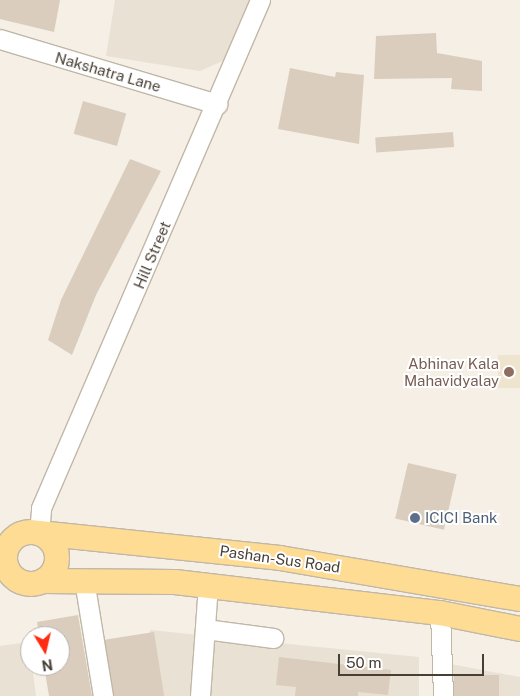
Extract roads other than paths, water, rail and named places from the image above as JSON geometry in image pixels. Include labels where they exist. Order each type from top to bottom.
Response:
[{"type":"main road","name":"Pashan-Sus Road","points":[[0,530],[280,558],[520,599]]},
{"type":"main road","points":[[43,581],[57,562],[49,539],[32,533],[7,547],[5,558],[7,577],[29,584],[43,581],[134,579],[440,613],[520,629]]},
{"type":"street","name":"Hill Street","points":[[32,533],[41,508],[217,104],[260,0]]},
{"type":"street","name":"Nakshatra Lane","points":[[0,39],[217,104]]},
{"type":"street","points":[[84,580],[102,696]]},
{"type":"street","points":[[200,696],[208,586]]},
{"type":"street","points":[[440,613],[443,696]]},
{"type":"street","points":[[205,629],[273,638]]},
{"type":"place","name":"Abhinav Kala Mahavidyalay","points":[[509,372]]},
{"type":"place","name":"ICICI Bank","points":[[415,518]]}]
